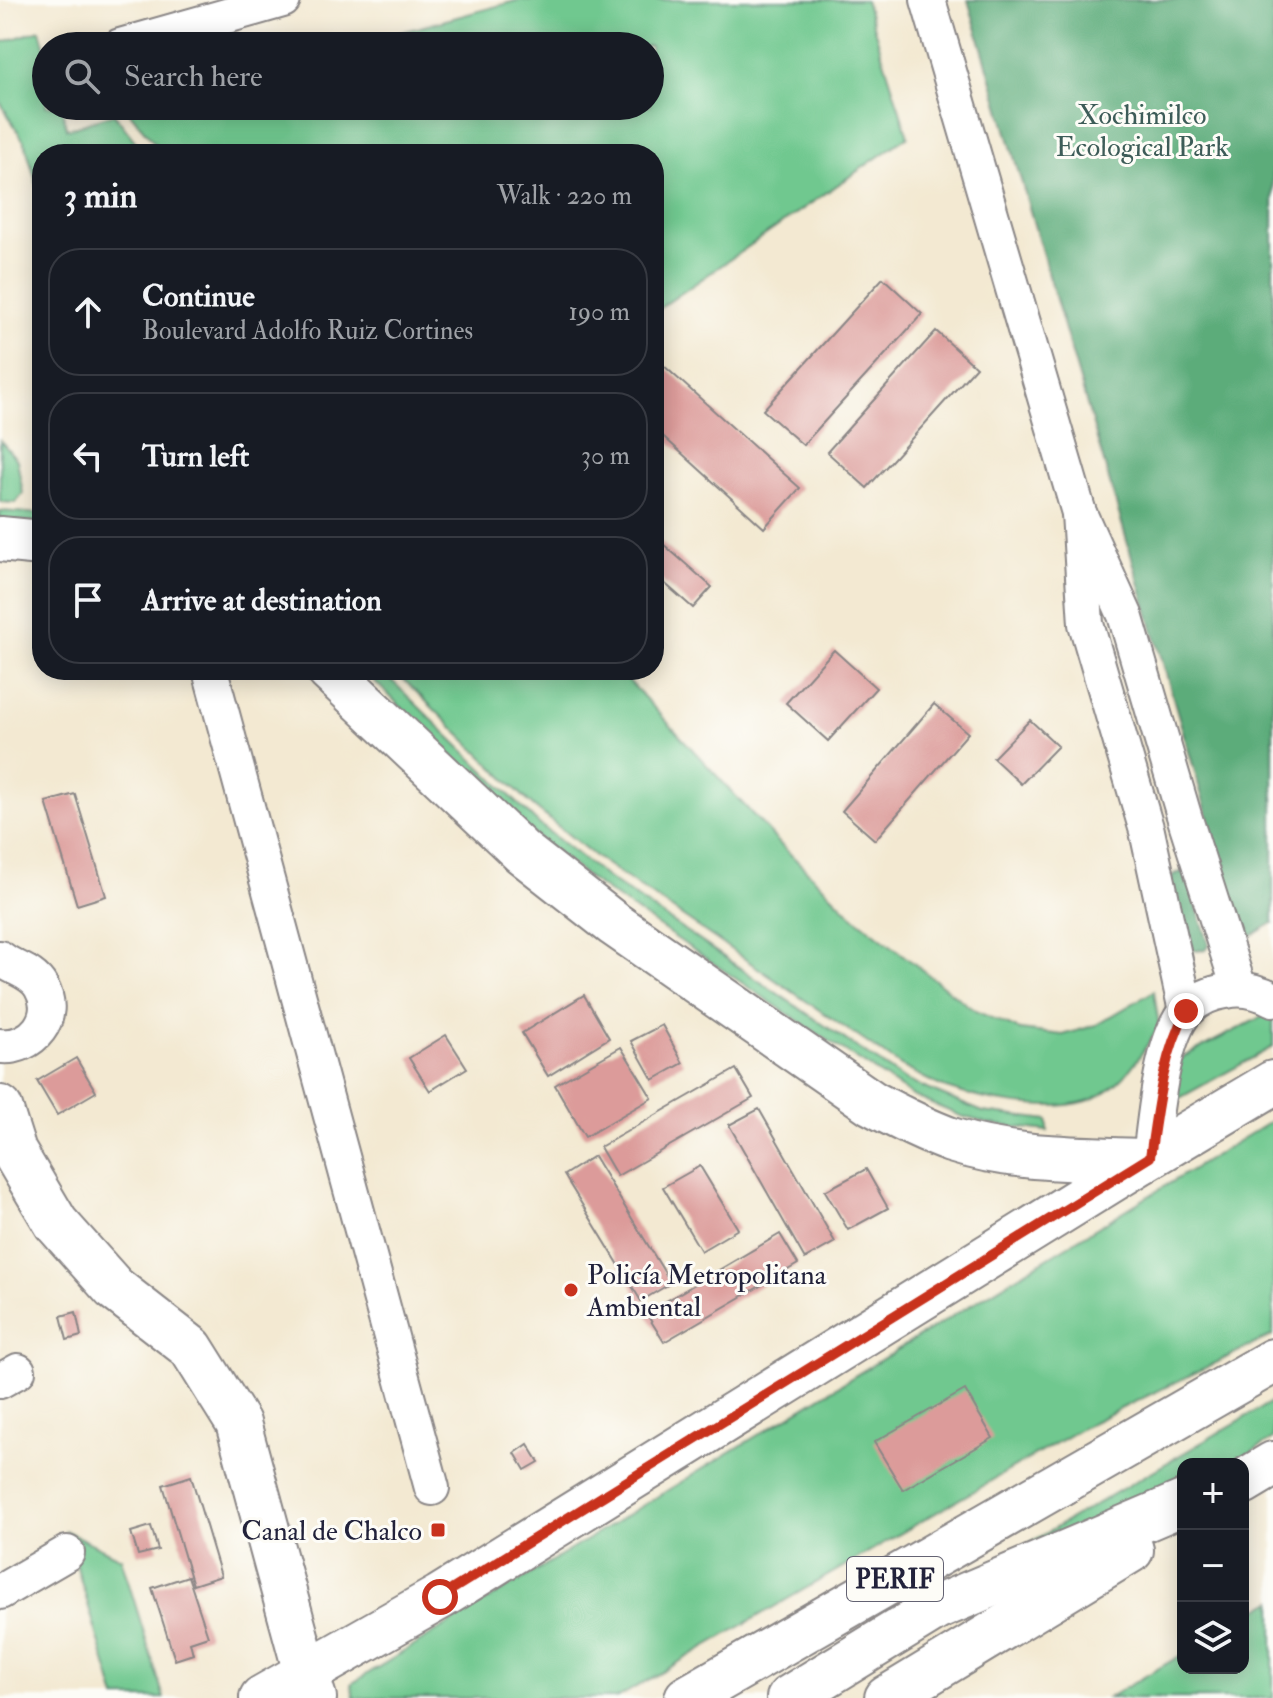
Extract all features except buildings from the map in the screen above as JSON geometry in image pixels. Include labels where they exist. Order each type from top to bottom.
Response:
[{"type":"main road","points":[[0,539],[32,542]]},
{"type":"main road","points":[[340,680],[522,852],[614,924],[872,1103],[913,1125],[989,1149],[1033,1155],[1146,1159]]},
{"type":"main road","points":[[262,1698],[310,1686],[440,1597],[1273,1083]]},
{"type":"main road","points":[[0,1108],[7,1156],[56,1223],[114,1288],[191,1348],[238,1423],[310,1686]]},
{"type":"main road","name":"PERIF","points":[[687,1698],[1273,1361]]},
{"type":"main road","points":[[789,1698],[936,1608],[1177,1506]]},
{"type":"main road","points":[[887,1698],[1177,1522]]},
{"type":"street","points":[[170,32],[283,0]]},
{"type":"street","points":[[928,0],[1079,513],[1125,615],[1239,988]]},
{"type":"street","points":[[1079,513],[1086,624],[1147,831],[1186,1011]]},
{"type":"street","points":[[213,680],[432,1488]]},
{"type":"street","points":[[1147,831],[1185,819]]},
{"type":"street","points":[[0,958],[31,975],[41,986],[47,1007],[45,1019],[32,1039],[19,1045],[0,1046]]},
{"type":"street","points":[[1146,1159],[1163,1067],[1172,1038],[1186,1011],[1211,994],[1239,988],[1273,999]]},
{"type":"street","points":[[0,1592],[67,1553]]},
{"type":"green space","points":[[519,0],[865,0],[908,136],[664,305],[664,144],[155,144],[136,120],[664,120],[664,32],[402,32]]},
{"type":"green space","name":"Xochimilco Ecological Park","points":[[968,0],[1273,0],[1273,923],[1251,936],[1241,929]]},
{"type":"green space","points":[[32,33],[32,120],[65,120],[67,129],[95,120],[119,120],[137,144],[32,144],[32,168],[25,143],[0,102],[0,43]]},
{"type":"green space","points":[[0,440],[17,460],[23,493],[16,503],[0,502]]},
{"type":"green space","points":[[0,511],[32,513],[32,522],[0,519]]},
{"type":"green space","points":[[373,680],[391,680],[539,824],[606,877],[905,1080],[983,1112],[1048,1120],[1048,1131],[990,1124],[913,1096],[592,881],[521,824]]},
{"type":"green space","points":[[404,680],[628,680],[780,844],[853,916],[975,1011],[1020,1030],[1063,1035],[1096,1025],[1154,991],[1159,1026],[1120,1080],[1087,1101],[1035,1106],[946,1088],[901,1066],[596,857],[533,806]]},
{"type":"green space","points":[[1185,871],[1209,944],[1197,951],[1190,949],[1170,879],[1174,874]]},
{"type":"green space","points":[[1273,1011],[1273,1047],[1167,1105],[1181,1058]]},
{"type":"green space","points":[[1273,1120],[1273,1335],[1089,1424],[617,1698],[354,1698],[351,1684]]},
{"type":"green space","points":[[1273,1401],[1273,1439],[1241,1458],[1177,1458],[1177,1495],[990,1566]]},
{"type":"green space","points":[[66,1531],[121,1558],[164,1698],[116,1698]]},
{"type":"green space","points":[[1273,1601],[1273,1698],[1108,1698],[1177,1658],[1177,1674],[1249,1674],[1249,1615]]},
{"type":"place","name":"Policía Metropolitana Ambiental","points":[[571,1290]]},
{"type":"place","name":"Canal de Chalco","points":[[438,1530]]},
{"type":"route","points":[[440,1597],[1150,1157],[1163,1067],[1172,1038],[1186,1011]]}]
